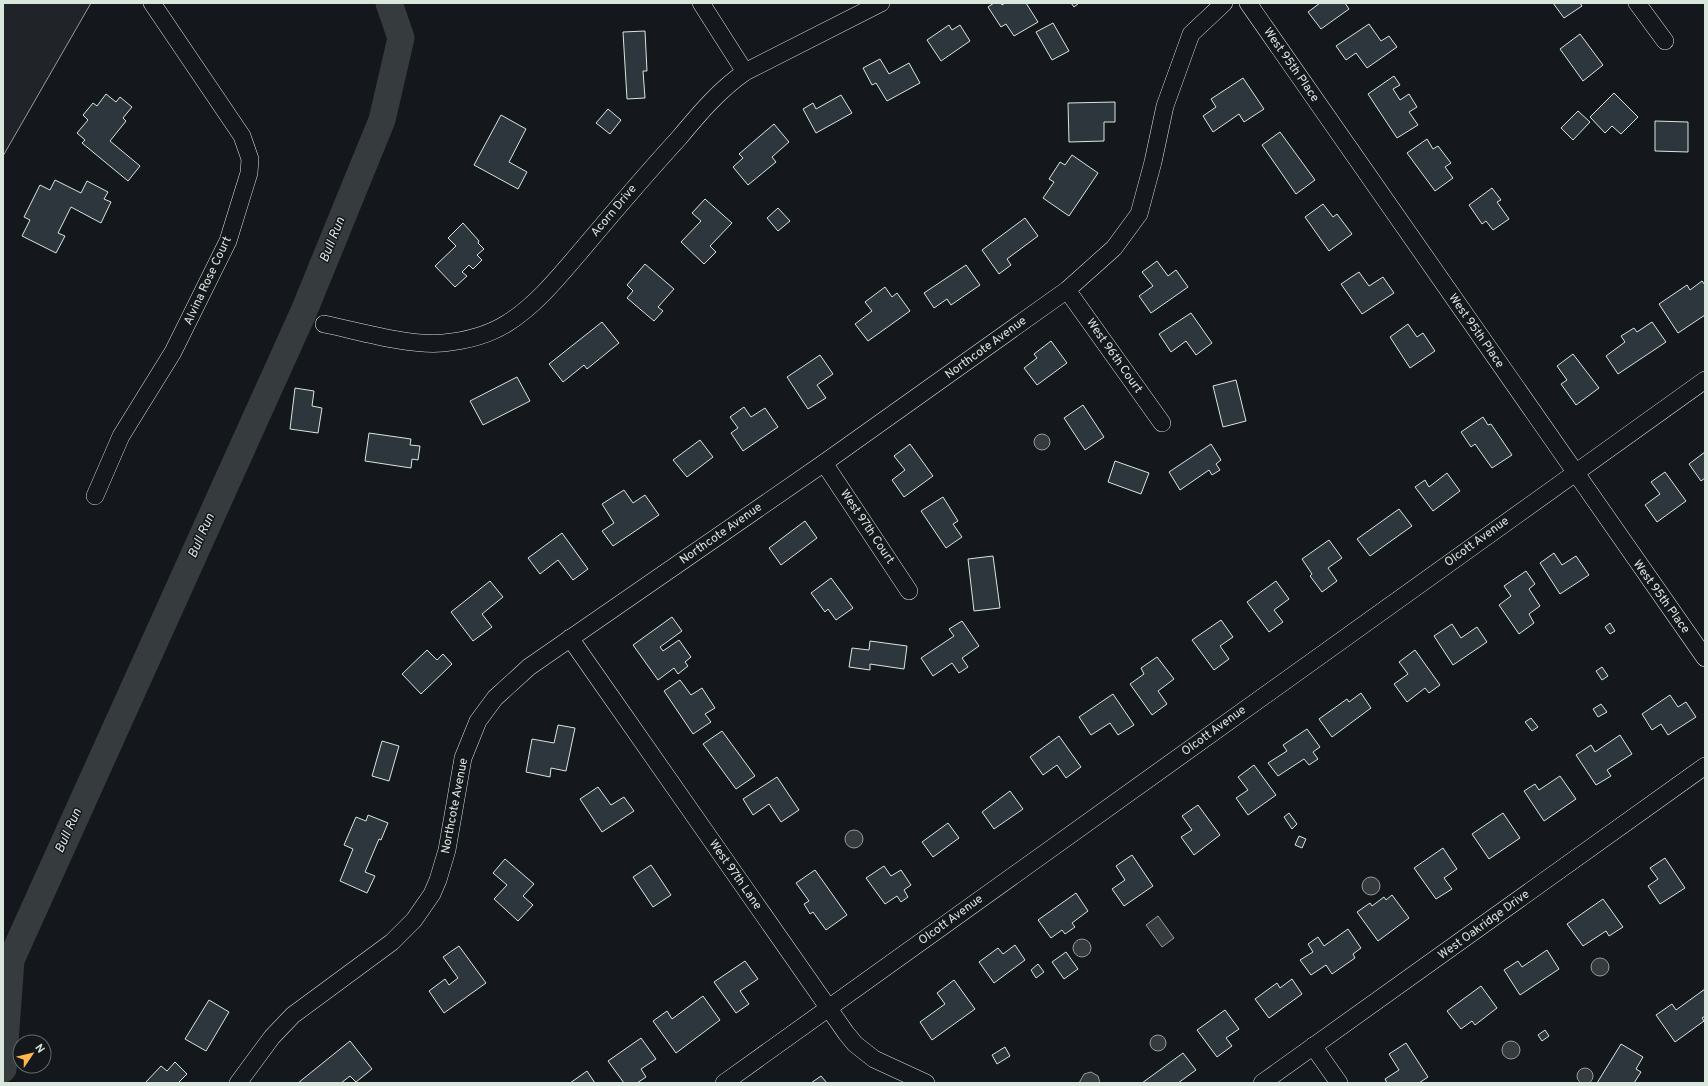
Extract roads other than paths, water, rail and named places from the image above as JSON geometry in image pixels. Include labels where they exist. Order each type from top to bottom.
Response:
[{"type":"street","name":"Alvina Rose Court","points":[[95,496],[121,436],[176,346],[228,241],[249,173],[250,159],[242,136],[152,3]]},
{"type":"street","points":[[701,3],[745,72]]},
{"type":"street","name":"Acorn Drive","points":[[324,324],[407,341],[441,343],[473,338],[506,324],[520,314],[553,282],[726,86],[745,72],[881,3]]},
{"type":"street","name":"Northcote Avenue","points":[[238,1083],[272,1037],[293,1015],[392,942],[414,920],[432,894],[441,873],[447,850],[463,758],[478,721],[490,703],[505,687],[570,638],[824,463],[1067,290],[1114,248],[1139,214],[1153,162],[1165,106],[1191,34],[1224,3]]},
{"type":"street","name":"West 95th Place","points":[[1248,3],[1705,658]]},
{"type":"street","points":[[1637,3],[1664,41]]},
{"type":"street","name":"West 96th Court","points":[[1067,290],[1162,423]]},
{"type":"street","name":"Olcott Avenue","points":[[724,1083],[1574,472],[1705,380]]},
{"type":"street","name":"West 97th Court","points":[[824,463],[909,590]]},
{"type":"street","name":"West 97th Lane","points":[[570,638],[846,1033],[864,1053],[885,1065],[912,1075],[926,1083]]},
{"type":"street","name":"West Oakridge Drive","points":[[1262,1083],[1705,766]]},
{"type":"street","points":[[1313,1046],[1339,1083]]},
{"type":"waterway","name":"Bull Run","points":[[3,1069],[11,960],[304,311],[382,120],[401,38],[389,3]]}]
